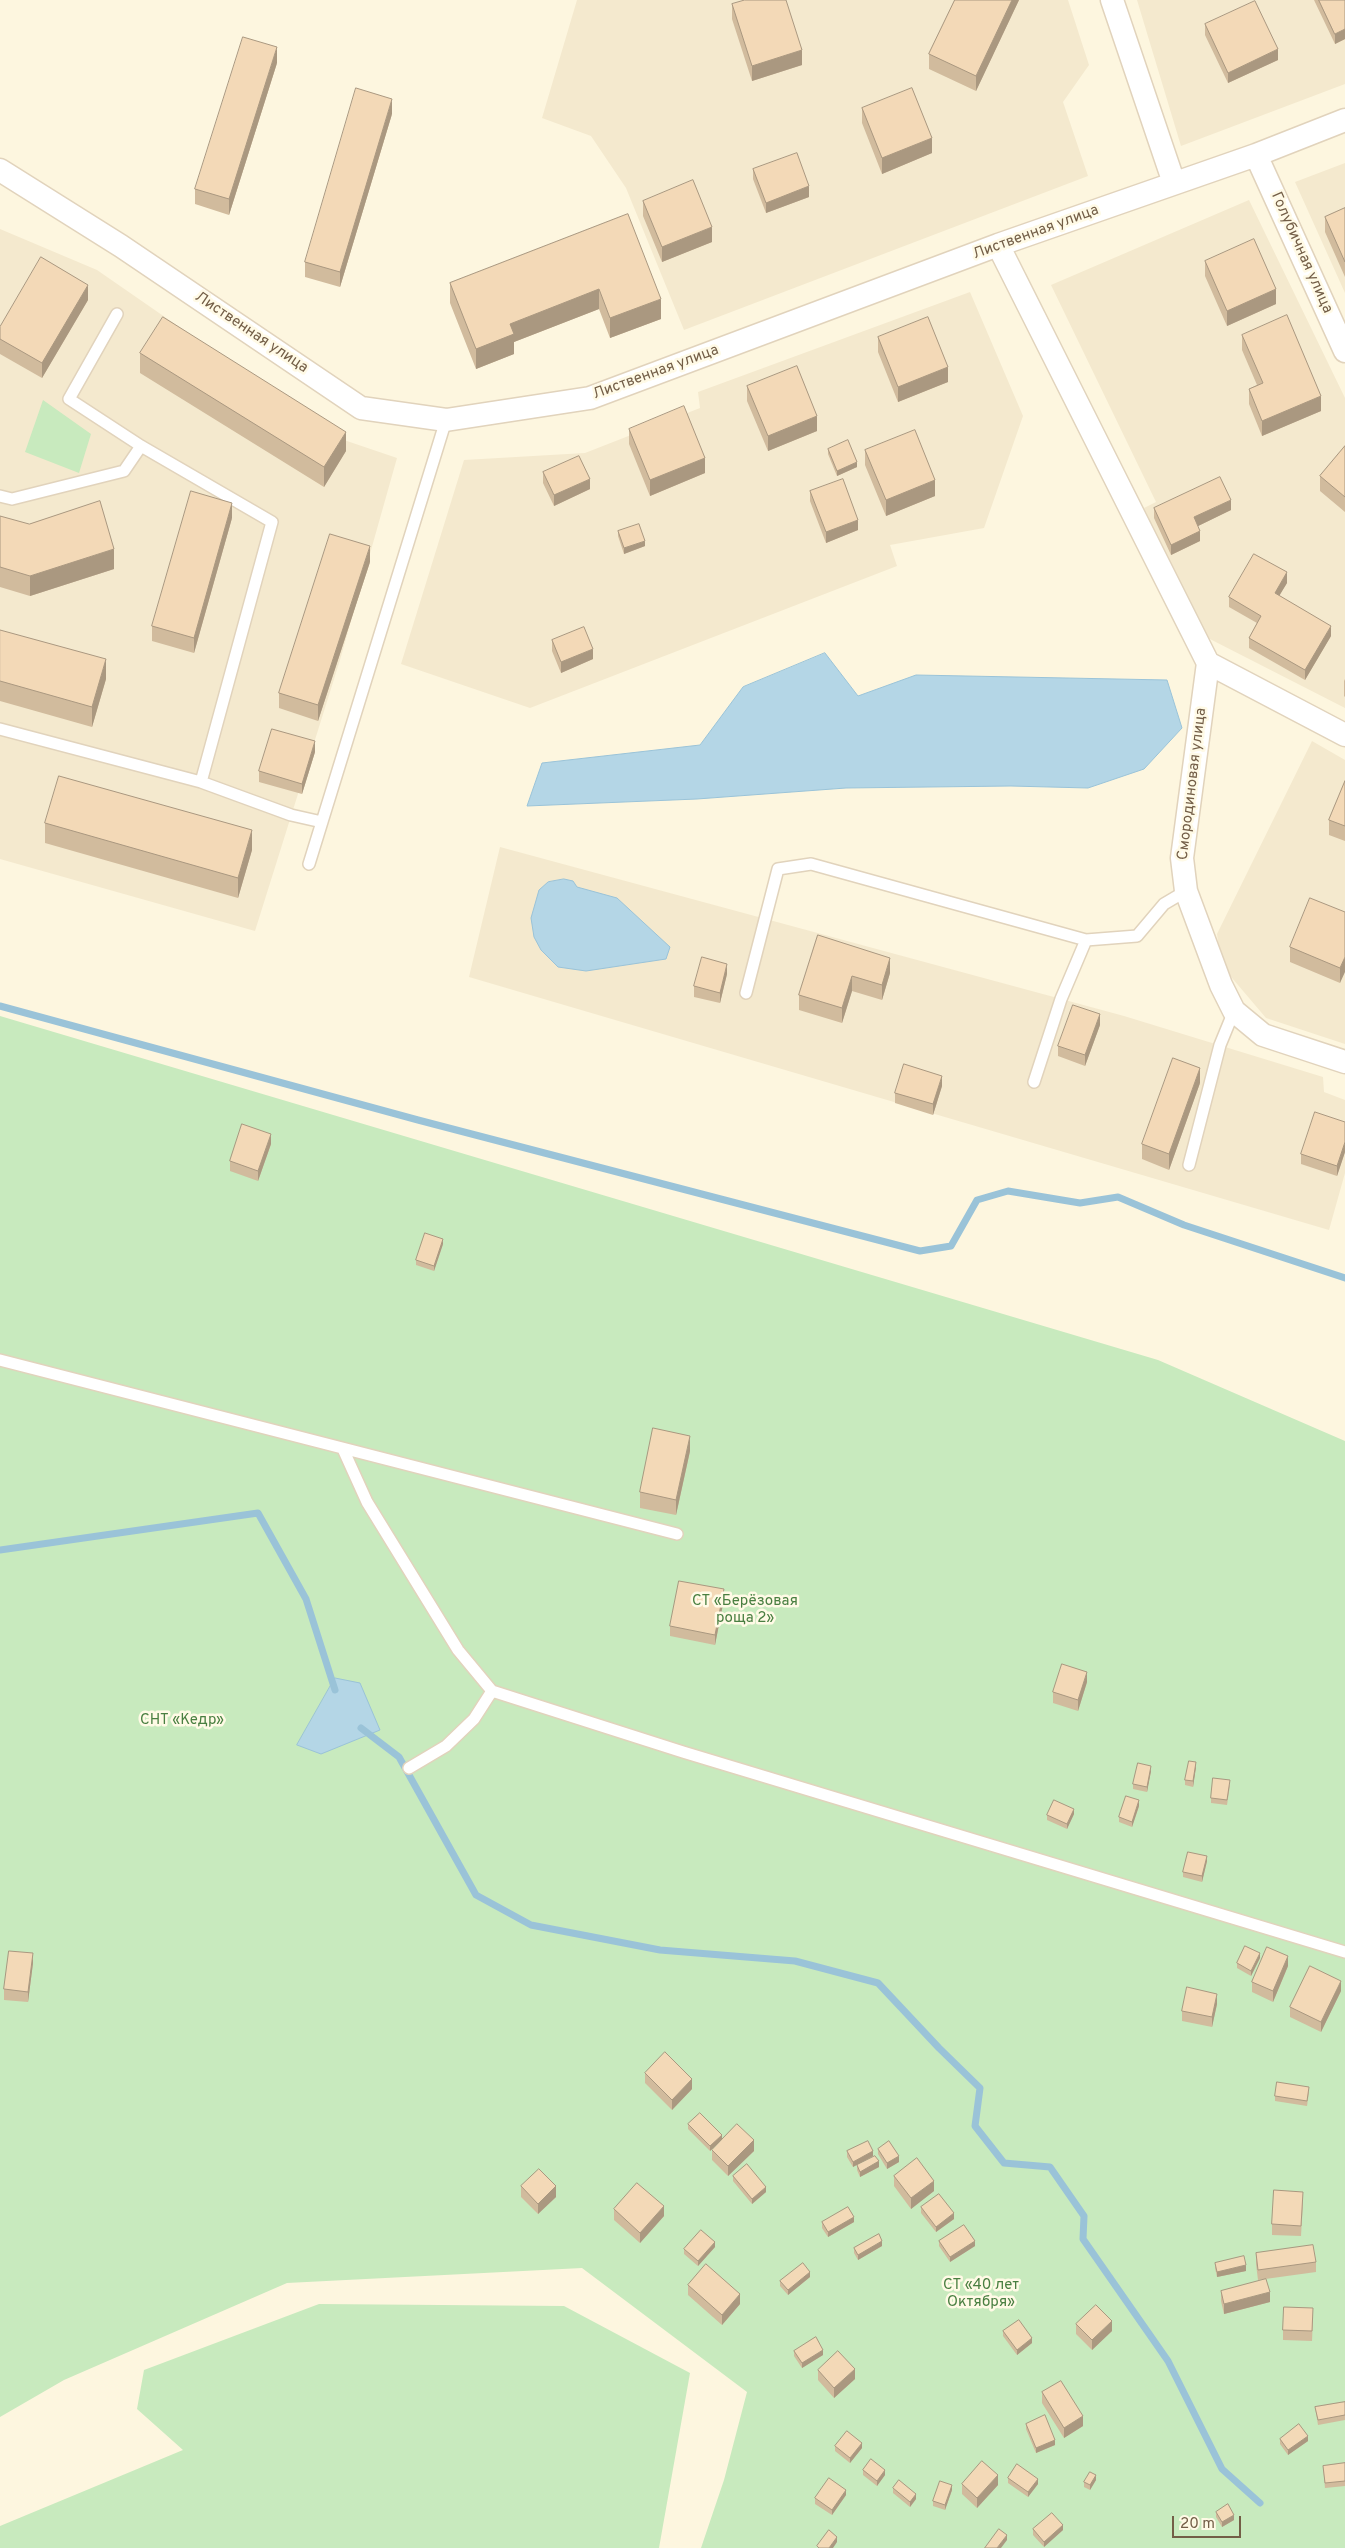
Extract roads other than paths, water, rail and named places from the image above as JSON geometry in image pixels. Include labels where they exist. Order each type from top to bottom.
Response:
[{"type":"street","points":[[1112,0],[1174,183]]},
{"type":"street","name":"Лиственная улица","points":[[0,170],[121,246],[361,408],[446,420],[590,398],[998,246],[1256,155],[1345,120]]},
{"type":"street","name":"Голубичная улица","points":[[1256,155],[1345,351]]},
{"type":"street","points":[[998,246],[1208,663],[1345,736]]},
{"type":"street","name":"Смородиновая улица","points":[[1208,663],[1182,858],[1186,891],[1220,985],[1234,1011],[1263,1034],[1345,1062]]},
{"type":"lane","points":[[117,314],[68,399],[141,446],[272,522],[201,782]]},
{"type":"lane","points":[[308,864],[446,420]]},
{"type":"lane","points":[[0,496],[12,499],[124,471],[141,446]]},
{"type":"lane","points":[[0,729],[201,782],[291,816],[322,822]]},
{"type":"lane","points":[[746,994],[778,869],[811,864],[1086,940],[1137,936],[1164,904],[1186,891]]},
{"type":"lane","points":[[1034,1082],[1061,999],[1086,940]]},
{"type":"lane","points":[[1189,1165],[1220,1045],[1234,1011]]},
{"type":"lane","points":[[0,1360],[677,1534]]},
{"type":"lane","points":[[343,1449],[367,1502],[422,1593],[458,1650],[492,1691],[768,1778],[1345,1952]]},
{"type":"lane","points":[[409,1768],[446,1746],[474,1719],[492,1691]]},
{"type":"water","points":[[825,653],[858,696],[916,675],[1167,680],[1182,728],[1144,769],[1088,788],[1011,786],[846,788],[697,799],[527,806],[542,763],[700,745],[743,687]]},
{"type":"water","points":[[564,879],[573,881],[577,887],[617,898],[670,947],[666,959],[586,971],[558,967],[541,950],[534,937],[531,918],[539,890],[548,882]]},
{"type":"water","points":[[335,1678],[360,1683],[380,1730],[321,1754],[297,1745]]},
{"type":"waterway","points":[[0,1006],[418,1120],[920,1251],[951,1246],[977,1200],[1008,1191],[1080,1203],[1118,1197],[1184,1225],[1345,1278]]},
{"type":"waterway","points":[[0,1550],[258,1513],[306,1599],[335,1690]]},
{"type":"waterway","points":[[361,1728],[399,1757],[476,1895],[531,1925],[660,1950],[795,1961],[878,1983],[939,2048],[980,2088],[975,2126],[1004,2163],[1050,2167],[1084,2216],[1083,2239],[1168,2361],[1222,2469],[1260,2503]]},
{"type":"park label","name":"СТ «Берёзовая роща 2»","points":[[745,1610]]},
{"type":"park label","name":"СНТ «Кедр»","points":[[182,1721]]},
{"type":"park label","name":"СТ «40 лет Октября»","points":[[981,2294]]}]
